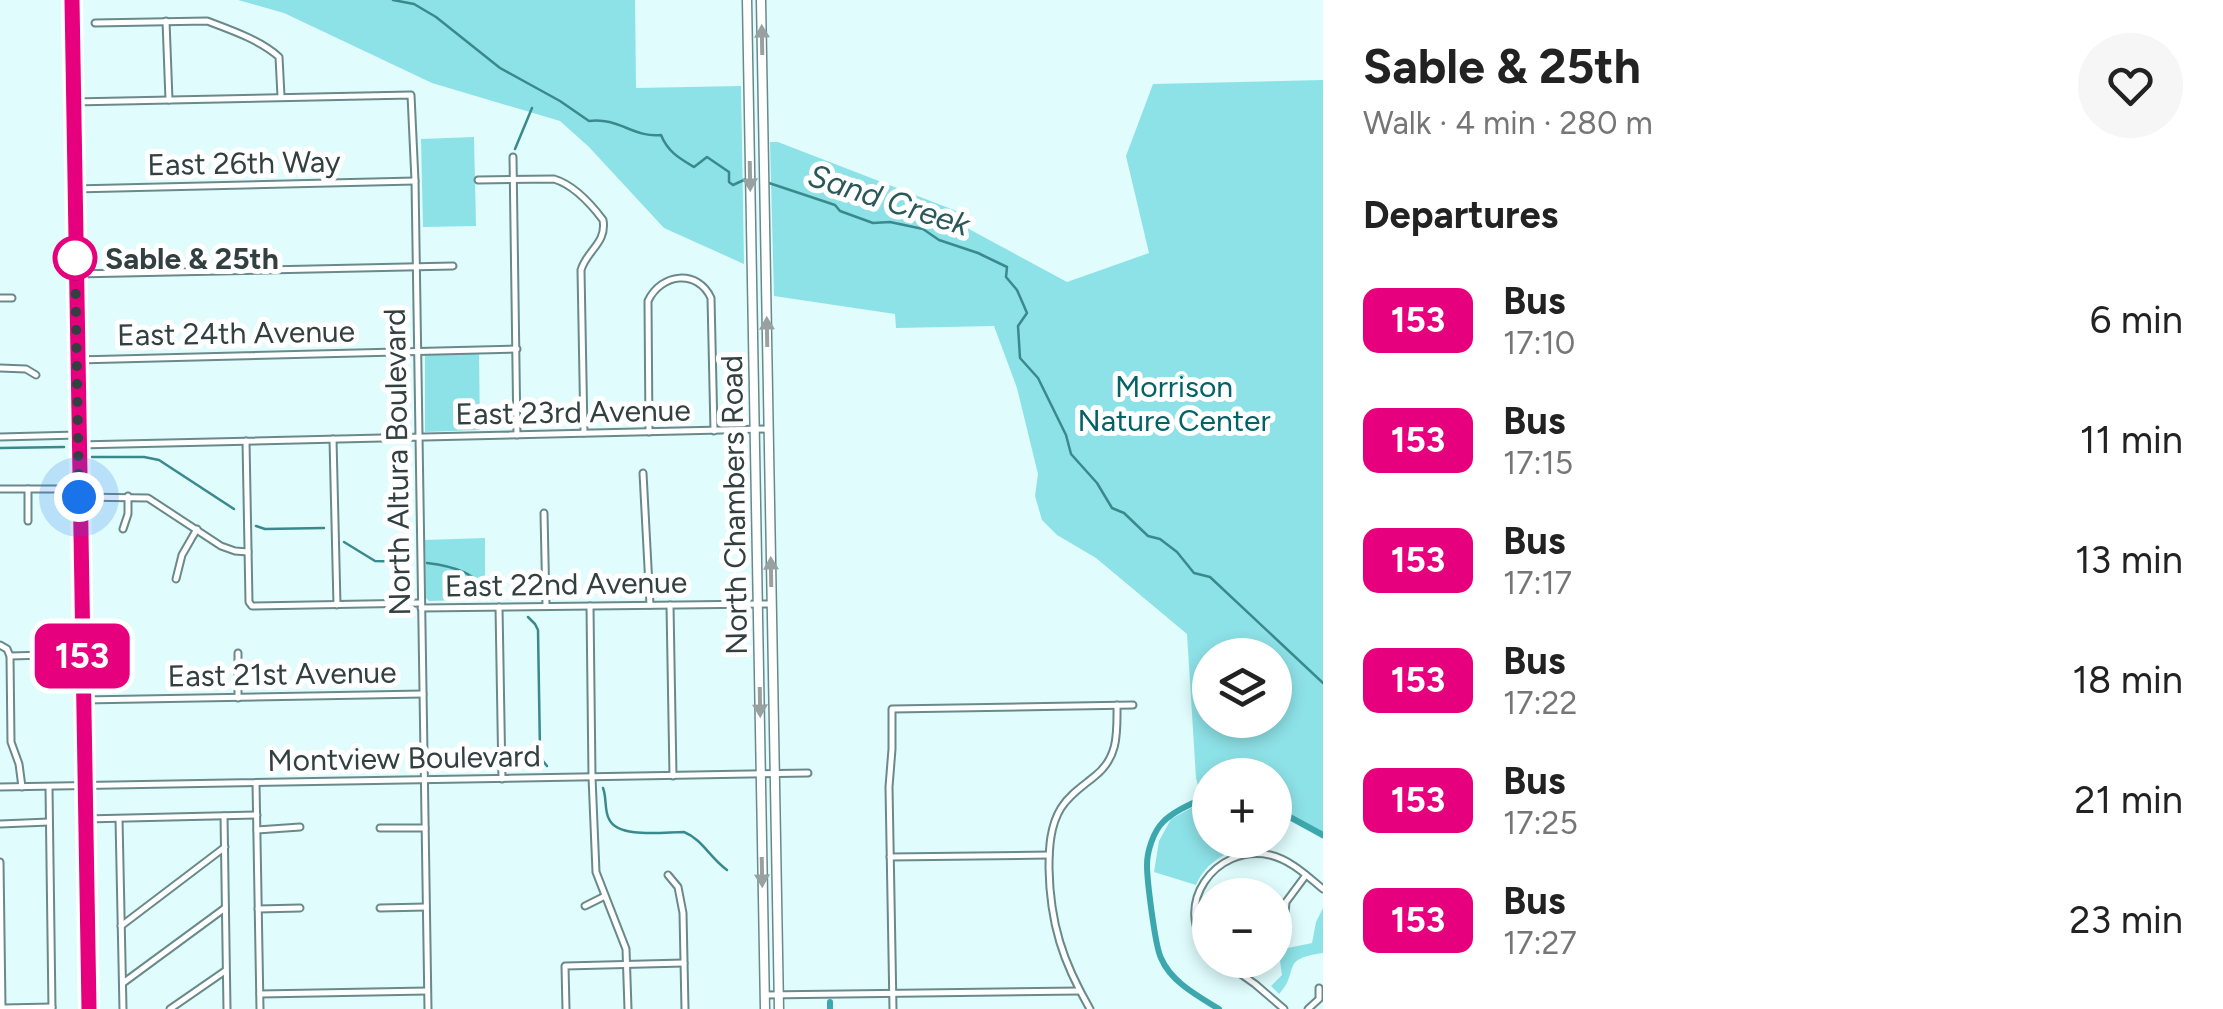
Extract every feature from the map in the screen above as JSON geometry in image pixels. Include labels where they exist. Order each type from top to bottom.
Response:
[{"type":"main road","name":"North Chambers Road","points":[[747,0],[765,1009]]},
{"type":"main road","name":"North Chambers Road","points":[[761,0],[779,1009]]},
{"type":"main road","points":[[749,99],[763,98]]},
{"type":"street","points":[[72,0],[89,1009]]},
{"type":"street","points":[[72,102],[281,98],[278,57],[274,52],[207,21],[95,23]]},
{"type":"street","points":[[166,22],[169,100]]},
{"type":"street","name":"North Altura Boulevard","points":[[281,98],[411,96],[416,181],[428,1009]]},
{"type":"street","points":[[513,158],[517,435]]},
{"type":"street","points":[[478,180],[554,179],[566,183],[600,216],[604,228],[601,240],[585,259],[582,270],[584,433]]},
{"type":"street","name":"East 26th Way","points":[[74,189],[416,181]]},
{"type":"street","points":[[604,228],[612,227]]},
{"type":"street","points":[[76,274],[453,266]]},
{"type":"street","points":[[649,432],[648,301],[660,284],[680,279],[701,284],[711,298],[714,431]]},
{"type":"street","points":[[0,298],[12,298]]},
{"type":"street","name":"East 24th Avenue","points":[[77,360],[517,350]]},
{"type":"street","points":[[0,368],[26,368],[36,375]]},
{"type":"street","name":"East 23rd Avenue","points":[[0,436],[246,442],[768,429]]},
{"type":"street","points":[[333,439],[336,605]]},
{"type":"street","points":[[0,490],[148,498],[228,549],[248,552],[246,442]]},
{"type":"street","points":[[643,473],[650,605]]},
{"type":"street","points":[[28,489],[28,520]]},
{"type":"street","points":[[124,529],[128,496]]},
{"type":"street","points":[[544,513],[546,606]]},
{"type":"street","points":[[176,579],[182,554],[197,530]]},
{"type":"street","name":"East 22nd Avenue","points":[[248,552],[250,604],[255,607],[772,604]]},
{"type":"street","points":[[670,605],[673,776]]},
{"type":"street","points":[[590,606],[596,872],[623,937],[628,1009]]},
{"type":"street","points":[[499,607],[502,779]]},
{"type":"street","points":[[0,645],[10,656],[10,742],[20,764],[22,787]]},
{"type":"street","points":[[238,653],[238,698]]},
{"type":"street","points":[[10,656],[82,654]]},
{"type":"street","name":"East 21st Avenue","points":[[83,700],[422,694]]},
{"type":"street","points":[[1090,1009],[1056,932],[1049,892],[1049,855],[1054,822],[1062,808],[1113,756],[1116,705]]},
{"type":"street","points":[[892,1009],[892,708],[1133,705]]},
{"type":"street","name":"Montview Boulevard","points":[[0,788],[808,774]]},
{"type":"street","points":[[256,783],[260,1009]]},
{"type":"street","points":[[0,862],[1,1008],[52,1008],[48,786]]},
{"type":"street","points":[[85,819],[257,815]]},
{"type":"street","points":[[224,816],[227,1009]]},
{"type":"street","points":[[119,818],[123,1009]]},
{"type":"street","points":[[0,824],[49,822]]},
{"type":"street","points":[[257,830],[300,827]]},
{"type":"street","points":[[380,828],[425,828]]},
{"type":"street","points":[[121,926],[225,848]]},
{"type":"street","points":[[1208,878],[1220,863],[1244,854],[1266,854],[1286,861],[1323,889]]},
{"type":"street","points":[[890,858],[1049,855]]},
{"type":"street","points":[[668,875],[676,883],[681,900],[685,1009]]},
{"type":"street","points":[[1292,894],[1306,875]]},
{"type":"street","points":[[584,906],[605,896]]},
{"type":"street","points":[[122,982],[226,907]]},
{"type":"street","points":[[258,909],[300,908]]},
{"type":"street","points":[[380,908],[426,908]]},
{"type":"street","points":[[566,1009],[565,966],[684,963]]},
{"type":"street","points":[[170,1009],[226,971]]},
{"type":"street","points":[[1247,978],[1284,1009]]},
{"type":"street","points":[[1308,1009],[1318,999],[1318,988]]},
{"type":"street","points":[[765,994],[1080,990]]},
{"type":"street","points":[[260,994],[428,991]]},
{"type":"green space","points":[[238,0],[635,0],[636,88],[741,86],[744,264],[664,228],[560,121],[432,83],[284,13]]},
{"type":"green space","name":"Morrison Nature Center","points":[[1323,80],[1323,839],[1292,822],[1292,758],[1195,758],[1194,738],[1292,738],[1292,638],[1192,638],[1192,714],[1187,634],[1096,558],[1057,535],[1042,520],[1035,496],[1038,474],[1017,388],[994,326],[896,328],[895,314],[774,296],[770,142],[959,212],[956,222],[1067,282],[1149,253],[1126,156],[1153,84]]},
{"type":"green space","points":[[474,137],[476,226],[423,227],[421,139]]},
{"type":"green space","points":[[479,354],[480,430],[425,432],[425,355]]},
{"type":"green space","points":[[485,538],[485,577],[503,588],[497,599],[429,601],[425,540]]},
{"type":"green space","name":"Morrison Nature Center","points":[[1192,807],[1192,858],[1220,858],[1200,878],[1192,878],[1192,884],[1154,872],[1159,841],[1171,819]]},
{"type":"green space","points":[[1323,908],[1323,953],[1300,959],[1292,967],[1292,947],[1312,943]]},
{"type":"green space","points":[[1279,978],[1288,978],[1279,994],[1271,986]]},
{"type":"waterway","name":"Sand Creek","points":[[393,0],[414,4],[436,17],[500,68],[589,121],[661,135],[671,150],[694,167],[707,157],[729,172],[733,185],[746,179]]},
{"type":"waterway","points":[[515,149],[532,108]]},
{"type":"waterway","name":"Sand Creek","points":[[769,183],[835,205],[840,211],[873,223],[890,222],[923,229],[939,240],[1007,267],[1006,277],[1027,313],[1018,326],[1020,358],[1038,378],[1071,454],[1097,483],[1112,508],[1124,513],[1148,536],[1160,539],[1177,552],[1194,573],[1210,577],[1323,683]]},
{"type":"waterway","points":[[0,448],[64,447]]},
{"type":"waterway","points":[[92,457],[159,460],[234,509]]},
{"type":"waterway","points":[[256,526],[324,528]]},
{"type":"waterway","points":[[344,542],[375,561],[411,562]]},
{"type":"waterway","points":[[427,563],[466,573],[498,595]]},
{"type":"waterway","points":[[528,617],[538,630],[540,751],[547,766]]},
{"type":"waterway","points":[[603,788],[607,815],[614,825],[631,832],[684,832],[727,870]]},
{"type":"waterway","points":[[1192,804],[1163,822],[1151,842],[1147,865],[1150,898],[1166,967],[1178,981],[1219,1009]]},
{"type":"waterway","points":[[1292,818],[1323,835]]},
{"type":"waterway","points":[[830,1002],[830,1009]]},
{"type":"bus line","name":"153","points":[[72,0],[89,1009]]},
{"type":"place","name":"Sable & 25th","points":[[75,258]]},
{"type":"route","points":[[75,258],[79,497]]}]
